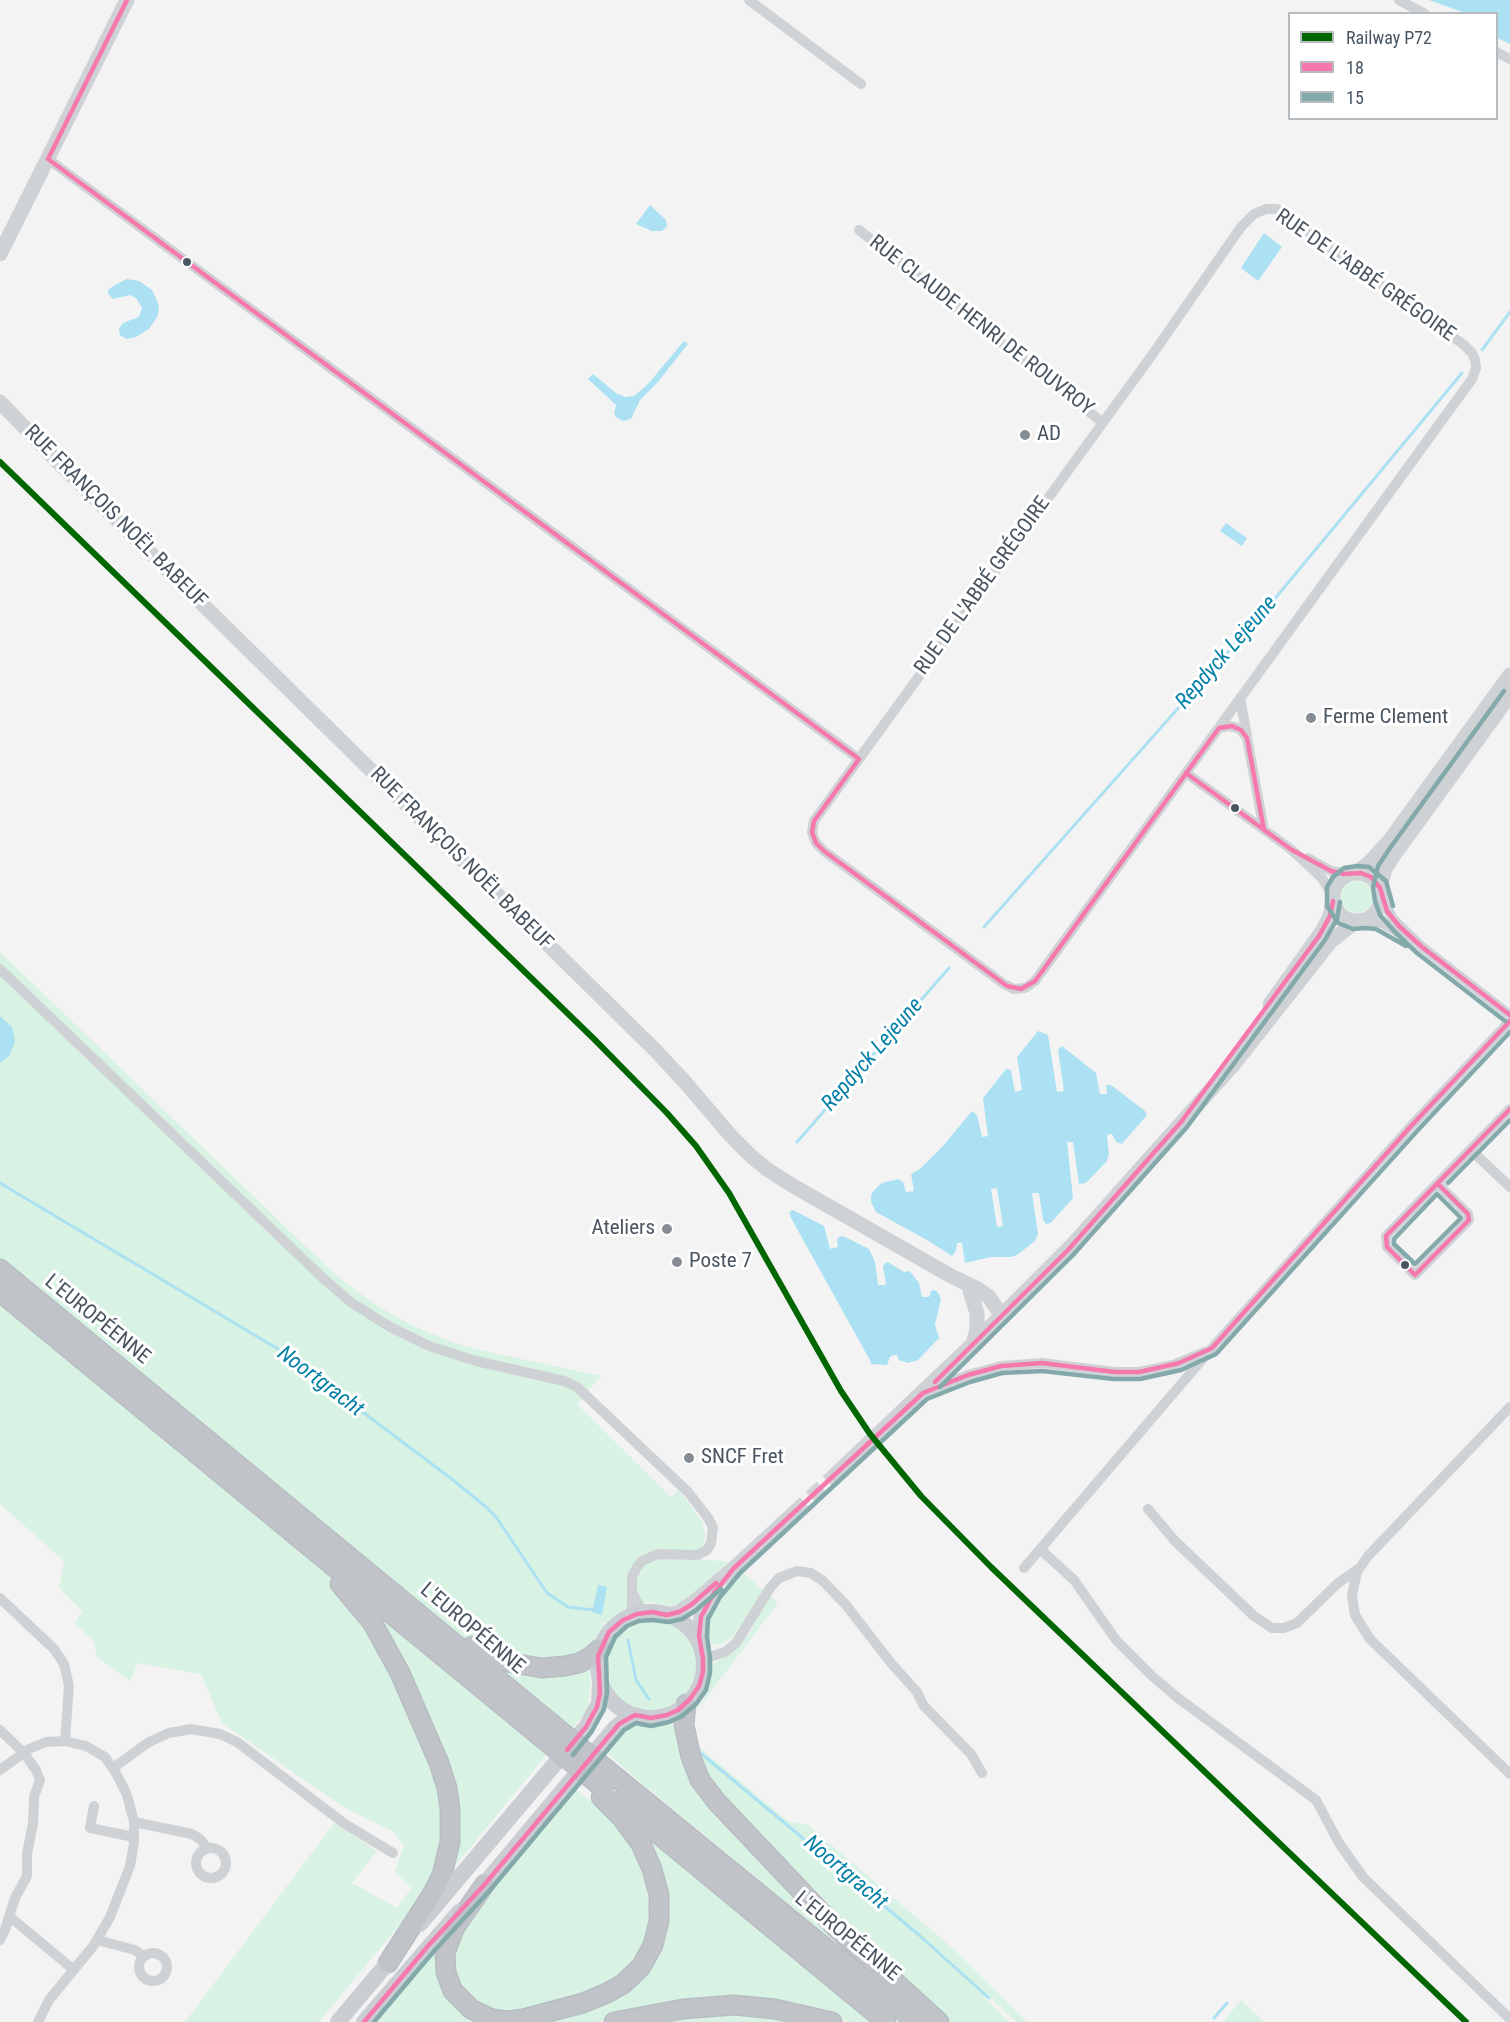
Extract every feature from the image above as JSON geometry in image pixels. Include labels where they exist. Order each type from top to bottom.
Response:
[{"type":"highway","name":"L'EUROPÉENNE","points":[[0,1269],[372,1575],[544,1735]]},
{"type":"highway","name":"L'EUROPÉENNE","points":[[0,1292],[460,1671],[544,1735],[886,2022]]},
{"type":"highway","points":[[0,1303],[129,1399]]},
{"type":"highway","points":[[265,1510],[348,1592],[372,1622],[400,1673],[434,1750],[445,1782],[451,1828],[444,1868],[433,1893],[388,1963]]},
{"type":"highway","points":[[372,1575],[481,1652],[501,1661],[537,1668],[565,1666],[583,1661],[601,1648]]},
{"type":"highway","points":[[686,1704],[685,1735],[691,1757],[700,1780],[723,1810],[836,1928],[939,2022]]},
{"type":"highway","points":[[485,1884],[455,1926],[445,1953],[446,1973],[453,1991],[471,2009],[492,2019],[524,2019],[607,1994],[641,1967],[653,1946],[659,1921],[658,1895],[652,1869],[641,1844],[622,1818],[608,1788],[544,1735]]},
{"type":"highway","name":"L'EUROPÉENNE","points":[[608,1788],[916,2022]]},
{"type":"highway","points":[[614,2022],[690,2008],[734,2006],[775,2008],[832,2022]]},
{"type":"main road","points":[[0,254],[127,0]]},
{"type":"main road","name":"RUE FRANÇOIS NOËL BABEUF","points":[[0,402],[656,1051],[745,1150],[786,1182],[977,1292],[1000,1318]]},
{"type":"main road","points":[[1182,1122],[1319,936],[1330,916],[1334,889],[1339,882],[1370,863],[1390,840],[1510,675]]},
{"type":"main road","points":[[836,1474],[1031,1288],[1113,1201],[1243,1054],[1330,942],[1377,912],[1383,875],[1396,852],[1510,695]]},
{"type":"main road","points":[[1353,873],[1369,876],[1381,893]]},
{"type":"main road","points":[[1333,899],[1341,915],[1361,921]]},
{"type":"main road","points":[[973,1344],[977,1330],[977,1292],[1008,1296],[1031,1288]]},
{"type":"main road","points":[[667,1615],[687,1607],[794,1513]]},
{"type":"main road","points":[[600,1680],[605,1692],[613,1702],[623,1710],[635,1715],[648,1718],[661,1717],[686,1704],[700,1683],[703,1671],[699,1631],[702,1612],[734,1568]]},
{"type":"main road","points":[[338,2022],[586,1727],[599,1703],[598,1665],[601,1648],[609,1632],[628,1617],[646,1612],[667,1615],[688,1628],[701,1652]]},
{"type":"main road","points":[[364,2022],[428,1946],[485,1884],[612,1732],[622,1721],[635,1715]]},
{"type":"street","points":[[749,0],[861,84]]},
{"type":"street","points":[[1399,0],[1421,12]]},
{"type":"street","points":[[48,159],[859,759]]},
{"type":"street","name":"RUE DE L'ABBÉ GRÉGOIRE","points":[[1266,209],[1277,209],[1464,345],[1475,360],[1476,369],[1472,379],[1035,981],[1028,987],[1017,989],[1004,984],[816,843],[812,832],[814,820],[859,759],[1241,227],[1254,214],[1266,209]]},
{"type":"street","name":"RUE CLAUDE HENRI DE ROUVROY","points":[[859,230],[1102,422]]},
{"type":"street","points":[[1240,698],[1264,830]]},
{"type":"street","points":[[1219,728],[1228,726],[1238,728],[1248,742]]},
{"type":"street","points":[[1186,773],[1292,850],[1331,871],[1353,873]]},
{"type":"street","points":[[1292,850],[1322,878],[1333,899]]},
{"type":"street","points":[[1381,893],[1392,919],[1422,947],[1510,1015]]},
{"type":"street","points":[[1361,921],[1382,923],[1422,947]]},
{"type":"street","points":[[0,969],[326,1281],[352,1303],[390,1328],[429,1346],[476,1361],[564,1381],[577,1387],[682,1485],[710,1519],[713,1528],[711,1543],[707,1550],[697,1555],[658,1554],[650,1556],[635,1570],[631,1581],[632,1606],[628,1617]]},
{"type":"street","points":[[1024,1568],[1212,1348],[1412,1125],[1510,1021]]},
{"type":"street","points":[[1438,1184],[1468,1214],[1469,1218],[1415,1275],[1389,1250],[1385,1244],[1385,1238],[1420,1198],[1438,1184],[1510,1109]]},
{"type":"street","points":[[1471,1150],[1510,1187]]},
{"type":"street","points":[[923,1393],[961,1377],[1001,1366],[1049,1363],[1115,1372],[1139,1372],[1179,1363],[1212,1348]]},
{"type":"street","points":[[1148,1509],[1175,1541],[1263,1623],[1272,1628],[1284,1628],[1298,1623],[1337,1584],[1359,1567],[1510,1407]]},
{"type":"street","points":[[1040,1549],[1077,1584],[1116,1640],[1148,1672],[1178,1698],[1316,1800],[1339,1843],[1363,1876],[1510,2019]]},
{"type":"street","points":[[1359,1567],[1354,1581],[1352,1601],[1355,1615],[1364,1631],[1510,1774]]},
{"type":"street","points":[[701,1652],[724,1652],[736,1643],[770,1588],[779,1578],[797,1571],[811,1573],[823,1581],[846,1605],[891,1663],[917,1692],[923,1705],[971,1754],[982,1773]]},
{"type":"street","points":[[631,1588],[638,1604],[646,1612]]},
{"type":"street","points":[[0,1599],[54,1649],[64,1664],[69,1686],[64,1741]]},
{"type":"street","points":[[0,1730],[24,1753],[39,1774],[40,1780],[34,1797],[33,1823],[27,1854],[27,1876],[15,1898],[0,1940]]},
{"type":"street","points":[[113,1768],[143,1745],[169,1732],[196,1730],[220,1734],[237,1742],[345,1824],[393,1853]]},
{"type":"street","points":[[0,1770],[41,1744],[64,1741],[76,1742],[92,1748],[105,1757],[113,1768],[127,1795],[134,1822],[132,1856],[110,1917],[97,1940],[49,2000],[38,2022]]},
{"type":"street","points":[[94,1806],[90,1828],[134,1837]]},
{"type":"street","points":[[134,1822],[192,1834],[207,1848]]},
{"type":"street","points":[[9,1916],[74,1970]]},
{"type":"street","points":[[97,1940],[135,1950],[144,1957]]},
{"type":"green space","points":[[1357,881],[1368,886],[1373,897],[1368,908],[1357,913],[1346,908],[1341,897],[1346,886]]},
{"type":"green space","points":[[0,952],[326,1266],[355,1290],[415,1327],[455,1343],[601,1376],[577,1404],[671,1497],[679,1490],[702,1522],[706,1538],[703,1543],[703,1560],[729,1561],[691,1596],[678,1604],[671,1606],[648,1602],[625,1608],[604,1624],[589,1650],[588,1707],[578,1722],[538,1765],[450,1872],[444,1840],[427,1887],[405,1918],[319,2022],[185,2022],[334,1823],[377,1851],[352,1883],[397,1908],[411,1888],[395,1872],[404,1846],[394,1832],[345,1808],[222,1723],[201,1674],[138,1663],[130,1681],[97,1657],[94,1642],[75,1623],[82,1611],[59,1588],[64,1561],[0,1504]]},
{"type":"green space","points":[[742,1572],[763,1590],[748,1617],[733,1636],[724,1643],[712,1644],[706,1624],[709,1615]]},
{"type":"green space","points":[[769,1595],[778,1603],[694,1714],[708,1692],[713,1664],[734,1651],[749,1634]]},
{"type":"green space","points":[[651,1619],[669,1622],[684,1632],[694,1647],[697,1665],[694,1683],[684,1698],[669,1708],[651,1711],[633,1708],[618,1698],[608,1683],[605,1665],[608,1647],[618,1632],[633,1622]]},
{"type":"green space","points":[[675,1719],[683,1753],[904,1999],[605,1751],[621,1731],[632,1726]]},
{"type":"green space","points":[[698,1746],[789,1822],[808,1825],[957,1952],[1027,2022],[1016,2022],[989,1996],[986,1999],[1009,2022],[950,2022],[834,1916],[705,1777],[699,1762]]},
{"type":"green space","points":[[573,1787],[607,1815],[626,1838],[636,1858],[646,1884],[649,1907],[647,1930],[642,1947],[635,1959],[612,1981],[579,1995],[521,2011],[497,2012],[466,1997],[456,1980],[453,1960],[455,1942],[465,1923]]},
{"type":"green space","points":[[637,1830],[871,2022],[850,2022],[794,2007],[636,2015],[596,2022],[532,2022],[606,2001],[661,1942]]},
{"type":"green space","points":[[440,1943],[439,1964],[487,2022],[373,2022]]},
{"type":"green space","points":[[1241,2000],[1264,2022],[1223,2022]]},
{"type":"green space","points":[[750,2014],[801,2022],[656,2022],[697,2015]]},
{"type":"water","points":[[1429,0],[1510,0],[1510,44],[1498,38],[1498,12],[1462,12]]},
{"type":"water","points":[[650,205],[666,220],[667,226],[662,231],[652,231],[636,224]]},
{"type":"water","points":[[1264,233],[1282,247],[1258,281],[1241,268]]},
{"type":"water","points":[[127,279],[139,281],[152,290],[159,310],[149,329],[136,337],[126,339],[120,335],[119,329],[123,323],[139,317],[142,308],[136,298],[130,295],[113,299],[108,294],[108,290]]},
{"type":"water","points":[[684,341],[688,344],[657,383],[640,400],[631,419],[623,421],[616,417],[614,414],[616,405],[588,379],[593,374],[616,393],[625,397],[634,396],[648,384]]},
{"type":"water","points":[[1226,523],[1247,538],[1242,546],[1220,531]]},
{"type":"water","points":[[0,1016],[12,1027],[15,1041],[10,1055],[0,1063]]},
{"type":"water","points":[[1038,1031],[1048,1035],[1057,1092],[1064,1091],[1058,1050],[1062,1046],[1096,1073],[1100,1094],[1107,1094],[1106,1085],[1111,1085],[1147,1115],[1122,1144],[1116,1142],[1112,1134],[1107,1135],[1109,1154],[1107,1161],[1086,1183],[1079,1184],[1073,1142],[1067,1142],[1073,1198],[1051,1223],[1046,1224],[1043,1220],[1039,1193],[1032,1193],[1038,1234],[1035,1241],[1011,1257],[991,1257],[965,1263],[962,1243],[957,1243],[956,1251],[952,1256],[876,1212],[871,1202],[871,1195],[882,1183],[898,1179],[903,1182],[906,1192],[914,1191],[911,1174],[920,1169],[942,1147],[972,1111],[977,1115],[982,1137],[988,1136],[983,1098],[1006,1069],[1011,1070],[1015,1092],[1022,1090],[1017,1057]],"holes":[[[997,1188],[1003,1226],[997,1227],[991,1189]]]},
{"type":"water","points":[[793,1210],[824,1226],[830,1249],[838,1247],[837,1240],[843,1236],[869,1249],[875,1262],[878,1285],[886,1283],[883,1267],[888,1262],[912,1274],[919,1283],[922,1297],[929,1297],[931,1291],[935,1290],[939,1294],[941,1299],[935,1325],[939,1338],[918,1360],[908,1363],[899,1360],[897,1355],[894,1355],[890,1357],[887,1365],[870,1364],[871,1362],[791,1218],[789,1212]]},
{"type":"water","points":[[598,1585],[607,1587],[602,1615],[592,1612]]},
{"type":"waterway","name":"Repdyck Lejeune","points":[[1482,350],[1510,312]]},
{"type":"waterway","name":"Repdyck Lejeune","points":[[984,927],[1268,607],[1462,373]]},
{"type":"waterway","name":"Repdyck Lejeune","points":[[797,1142],[949,968]]},
{"type":"waterway","name":"Noortgracht","points":[[0,1183],[283,1352],[486,1507],[496,1517],[547,1593],[568,1607],[594,1610]]},
{"type":"waterway","name":"Noortgracht","points":[[628,1640],[636,1680],[649,1699]]},
{"type":"waterway","name":"Noortgracht","points":[[697,1750],[919,1935],[989,1998]]},
{"type":"waterway","points":[[1214,2018],[1227,2003]]},
{"type":"tunnel","points":[[794,1513],[836,1474]]},
{"type":"rail line","name":"P72","points":[[0,462],[594,1039],[667,1113],[696,1146],[729,1193],[841,1391],[870,1434],[921,1496],[991,1567],[1466,2022]]},
{"type":"transit line","name":"18","points":[[48,159],[127,0]]},
{"type":"transit line","name":"18","points":[[48,159],[859,759],[814,821],[812,832],[816,843],[1007,986],[1021,989],[1035,981],[1219,728],[1232,726],[1241,730],[1247,738],[1264,830],[1292,850],[1331,871],[1344,874],[1361,873],[1371,877],[1380,888],[1387,911],[1399,926],[1422,947],[1510,1015]]},
{"type":"transit line","name":"15","points":[[1504,691],[1378,866],[1373,888],[1380,915],[1394,931],[1417,953],[1505,1021]]},
{"type":"transit line","name":"18","points":[[1186,773],[1274,837]]},
{"type":"transit line","name":"15","points":[[1393,906],[1386,881],[1369,867],[1344,868],[1333,877],[1327,887],[1327,906],[1338,923],[1353,929],[1376,929],[1406,946]]},
{"type":"transit line","name":"18","points":[[935,1382],[1068,1250],[1181,1122],[1319,936],[1330,916],[1333,901]]},
{"type":"transit line","name":"15","points":[[940,1387],[1073,1255],[1187,1127],[1325,940],[1337,919],[1340,902]]},
{"type":"transit line","name":"18","points":[[364,2022],[428,1946],[485,1884],[619,1724],[635,1715],[651,1718],[667,1715],[678,1710],[690,1699],[699,1686],[703,1672],[699,1636],[701,1617],[714,1593],[734,1568],[923,1393],[968,1375],[1001,1366],[1042,1363],[1115,1372],[1139,1372],[1179,1363],[1212,1348],[1412,1125],[1510,1021]]},
{"type":"transit line","name":"15","points":[[374,2022],[434,1951],[491,1889],[624,1730],[636,1723],[651,1726],[669,1722],[682,1716],[696,1704],[706,1690],[710,1673],[708,1619],[720,1597],[740,1573],[927,1399],[970,1382],[1002,1373],[1042,1371],[1114,1379],[1140,1379],[1181,1370],[1216,1354],[1418,1130],[1510,1032]]},
{"type":"transit line","name":"18","points":[[1438,1184],[1468,1214],[1469,1220],[1415,1275],[1387,1247],[1386,1236],[1510,1109]]},
{"type":"transit line","name":"15","points":[[1448,1183],[1510,1120]]},
{"type":"transit line","name":"15","points":[[1437,1194],[1461,1218],[1415,1264],[1394,1244],[1394,1239],[1437,1194]]},
{"type":"transit line","name":"18","points":[[567,1750],[586,1727],[597,1707],[600,1693],[598,1656],[609,1632],[623,1620],[637,1614],[652,1612],[667,1615],[679,1612],[691,1605],[716,1583]]},
{"type":"transit line","name":"15","points":[[573,1755],[592,1731],[604,1709],[607,1693],[606,1657],[615,1637],[627,1626],[639,1621],[668,1622],[682,1619],[721,1589]]},
{"type":"place","name":"AD","points":[[1025,435]]},
{"type":"place","name":"Ferme Clement","points":[[1311,718]]},
{"type":"place","name":"Ateliers","points":[[667,1229]]},
{"type":"place","name":"Poste 7","points":[[677,1262]]},
{"type":"place","name":"SNCF Fret","points":[[689,1458]]}]
